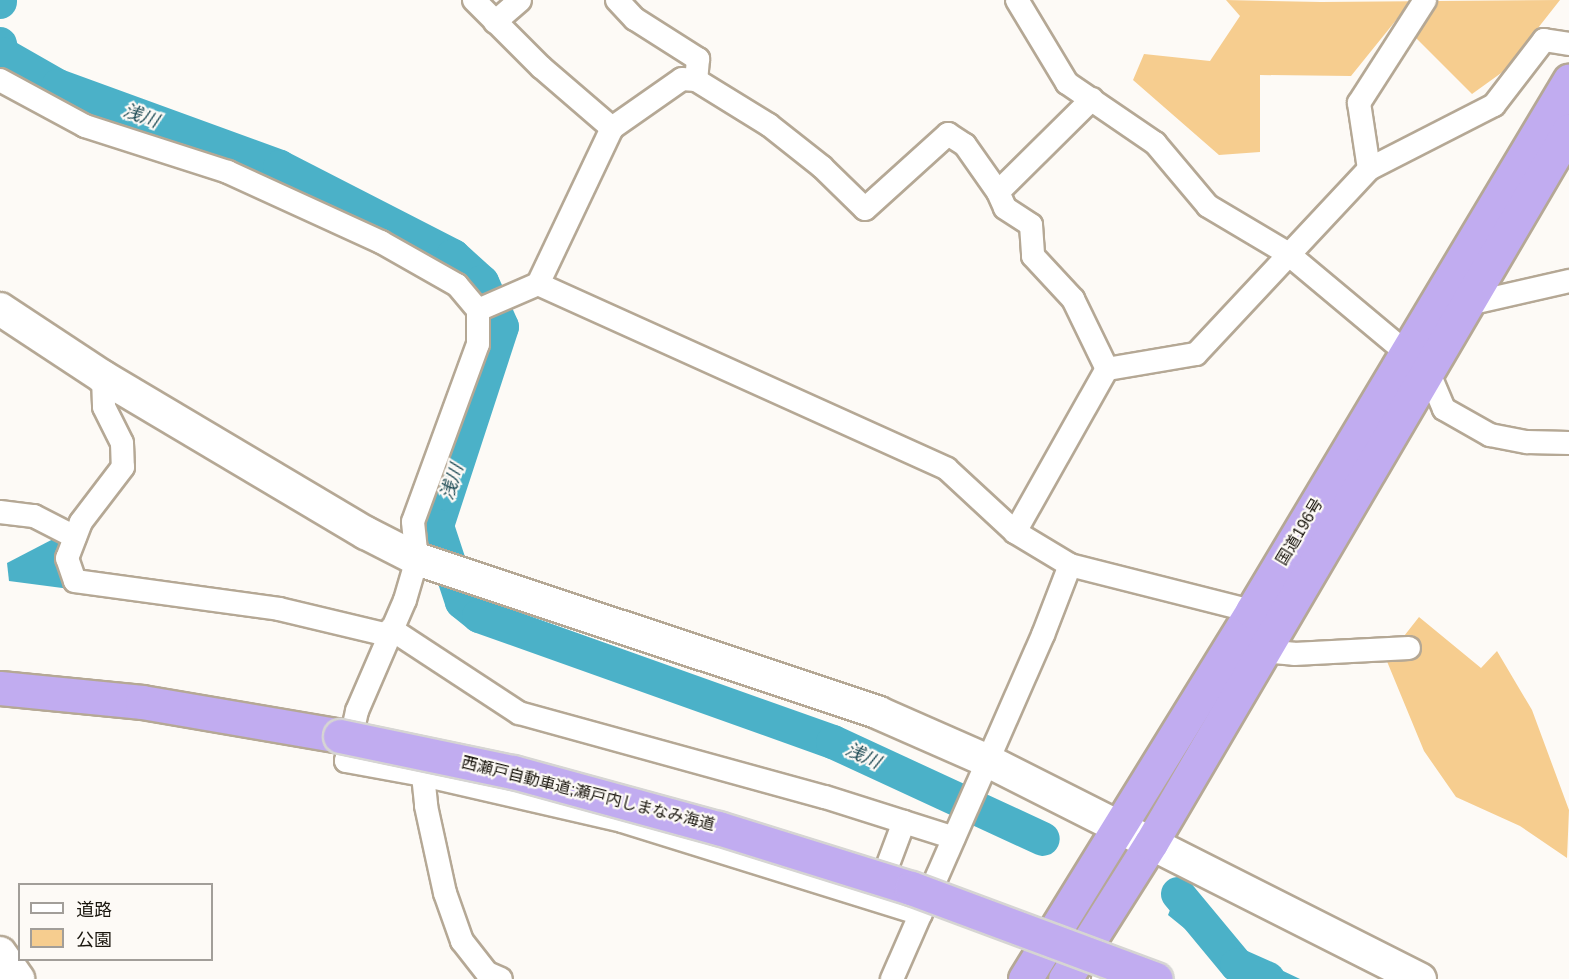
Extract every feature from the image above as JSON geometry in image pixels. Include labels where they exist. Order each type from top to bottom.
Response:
[{"type":"highway","name":"国道196号","points":[[1065,979],[1151,843],[1262,651],[1569,81]]},
{"type":"highway","name":"国道196号","points":[[1025,979],[1252,611],[1417,362],[1468,304],[1569,130]]},
{"type":"highway","name":"西瀬戸自動車道;瀬戸内しまなみ海道","points":[[0,688],[142,702],[340,736],[513,772],[718,828],[911,888],[1156,979]]},
{"type":"street","points":[[474,0],[495,22],[612,128]]},
{"type":"street","points":[[495,22],[520,0]]},
{"type":"street","points":[[617,0],[634,19],[698,59],[696,80]]},
{"type":"street","points":[[1017,0],[1067,83],[1155,143],[1208,206],[1287,253],[1417,362],[1444,409],[1490,435],[1527,442],[1569,443]]},
{"type":"street","points":[[1369,169],[1359,103],[1425,0]]},
{"type":"street","points":[[1107,369],[1196,354],[1287,253],[1369,169],[1494,105],[1544,40],[1569,44]]},
{"type":"street","points":[[478,310],[537,284],[612,128],[682,79],[696,80],[769,125],[822,167],[865,209],[948,134],[965,145],[998,192],[1005,208],[1031,225],[1033,256],[1073,299],[1107,369]]},
{"type":"street","points":[[0,80],[85,126],[228,172],[381,242],[457,285],[478,310],[478,344],[413,522],[417,558],[405,600],[357,711],[346,761],[423,775],[622,821],[921,914]]},
{"type":"street","points":[[998,192],[1092,99]]},
{"type":"street","points":[[1468,304],[1569,282]]},
{"type":"street","points":[[537,284],[947,469],[1015,532],[1070,565],[1252,611]]},
{"type":"street","points":[[0,309],[103,377],[366,533],[417,558],[879,713],[988,761],[1420,979]]},
{"type":"street","points":[[1015,532],[1107,369]]},
{"type":"street","points":[[103,377],[104,407],[122,443],[123,466],[81,522],[67,558],[75,581],[279,609],[390,632],[519,713],[954,838]]},
{"type":"street","points":[[0,512],[34,516],[75,537]]},
{"type":"street","points":[[892,979],[988,761],[1070,565]]},
{"type":"street","points":[[1262,651],[1294,654],[1409,648]]},
{"type":"street","points":[[423,775],[426,806],[445,893],[462,941],[487,973],[501,979]]},
{"type":"street","points":[[875,899],[904,822]]},
{"type":"street","points":[[0,954],[18,979]]},
{"type":"green space","points":[[1226,0],[1321,2],[1560,0],[1504,71],[1472,94],[1397,19],[1351,76],[1260,75],[1260,152],[1219,155],[1133,80],[1144,54],[1210,61],[1240,16]]},
{"type":"green space","points":[[1419,617],[1481,668],[1497,651],[1532,710],[1569,810],[1567,858],[1520,826],[1456,797],[1424,751],[1386,659]]},
{"type":"water","points":[[57,537],[70,589],[9,581],[7,563]]},
{"type":"water","points":[[1172,905],[1207,916],[1243,952],[1300,979],[1258,979],[1232,967],[1168,915]]},
{"type":"waterway","name":"浅川","points":[[0,44],[2,54],[58,86],[280,167],[453,256],[482,282],[502,327],[437,526],[462,602],[479,616],[833,742],[1043,839]]},
{"type":"waterway","name":"浅川","points":[[1178,894],[1237,965],[1268,979]]}]
